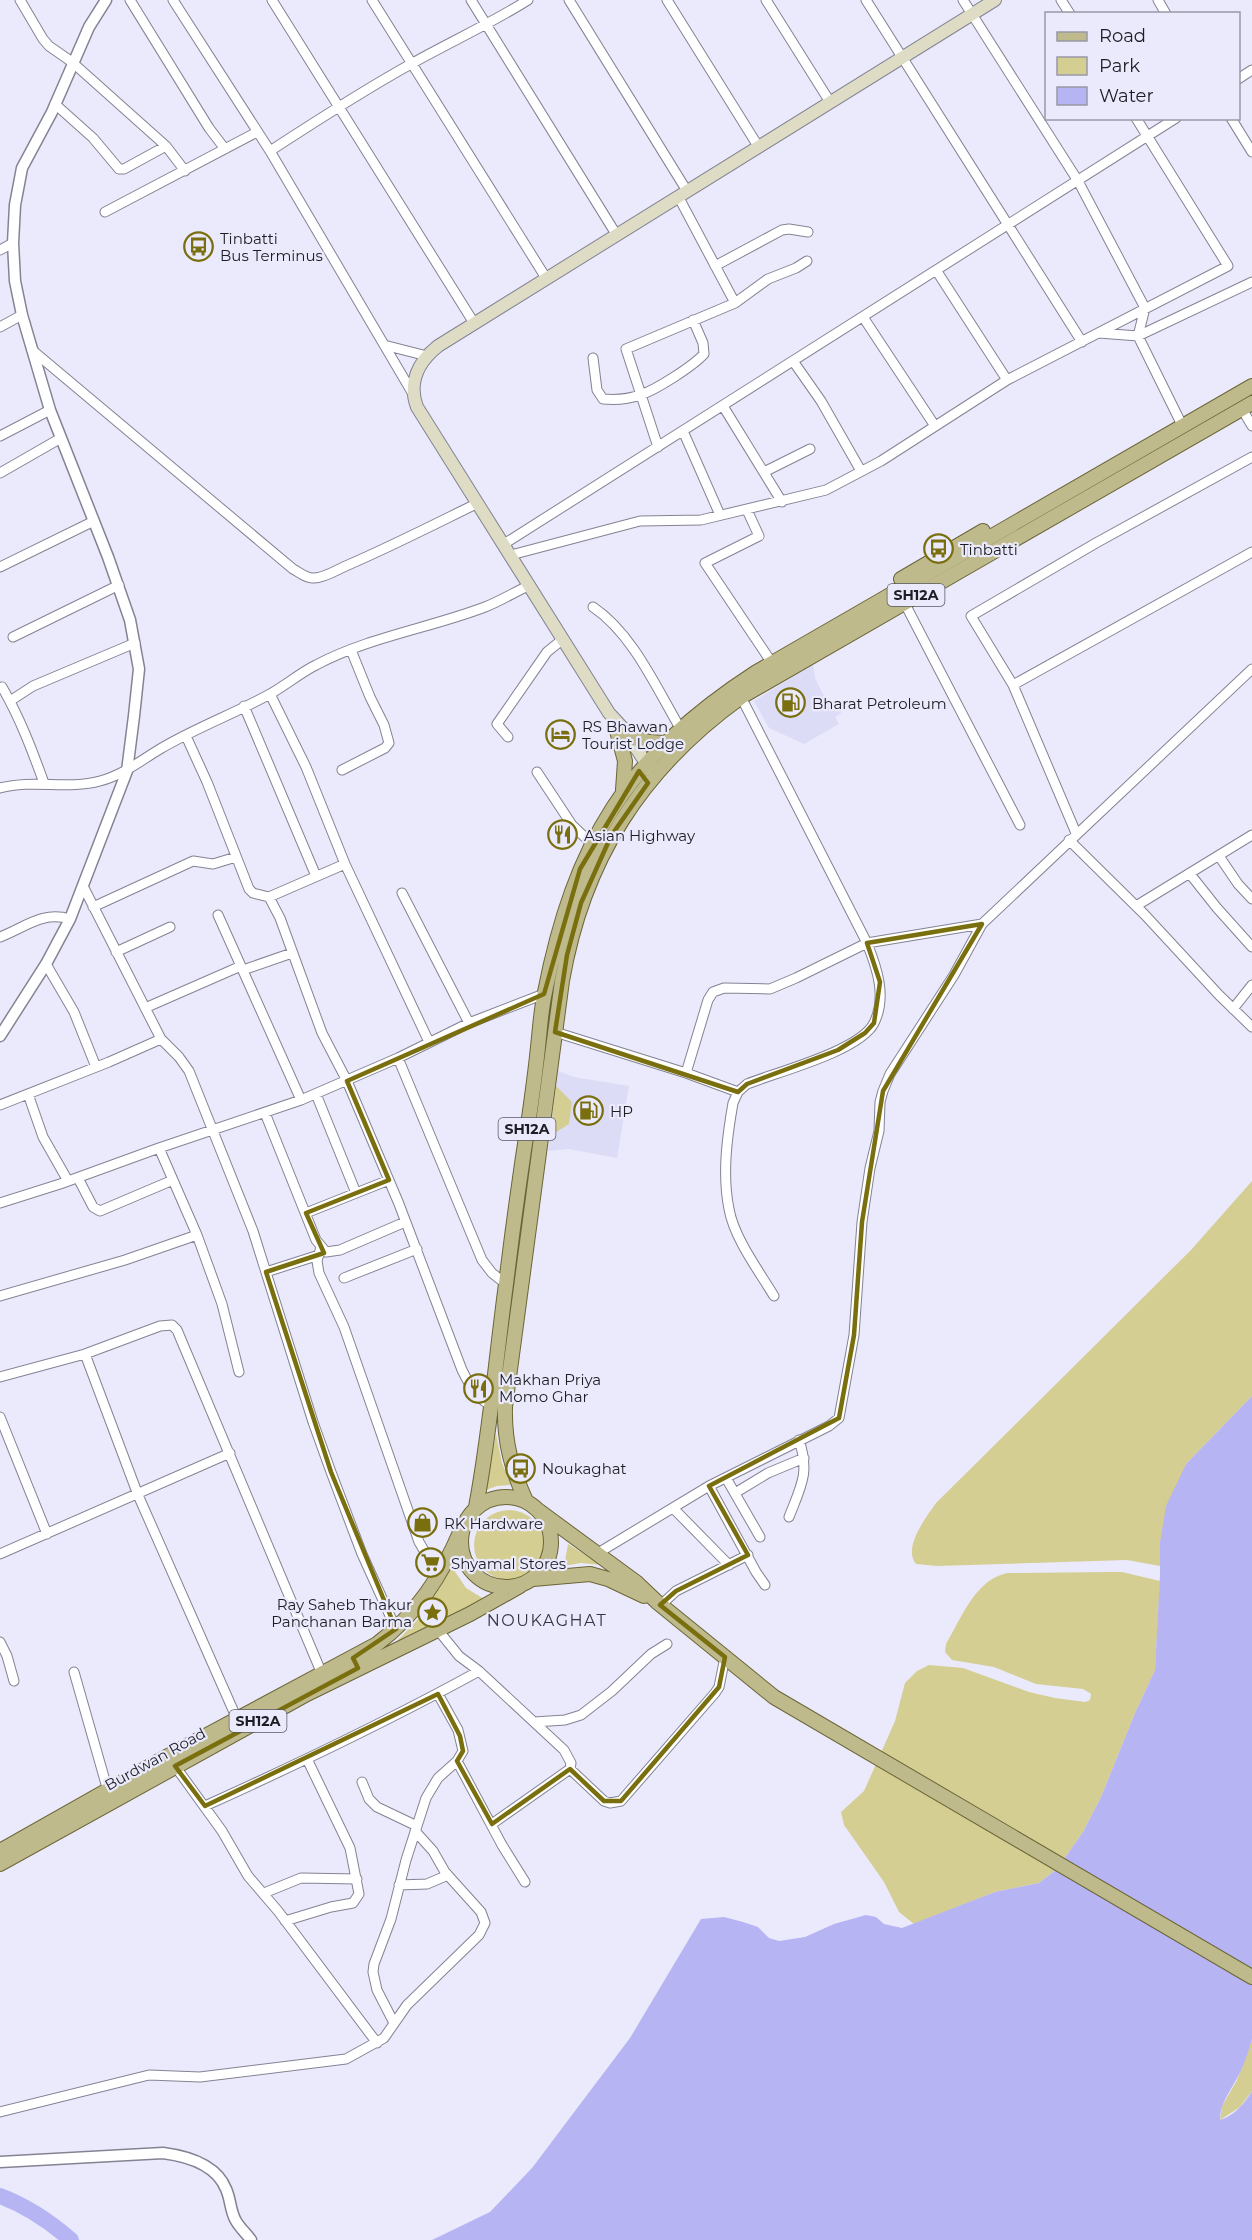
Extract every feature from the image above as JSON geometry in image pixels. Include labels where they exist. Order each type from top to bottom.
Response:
[{"type":"main road","points":[[646,773],[417,407],[413,394],[417,372],[427,356],[438,346],[995,0]]},
{"type":"main road","name":"SH12A","points":[[520,1586],[533,1579],[544,1568],[551,1546],[548,1524],[539,1511],[526,1501],[507,1448],[504,1407],[558,1008],[568,988],[584,926],[615,830],[664,743],[717,698],[865,609],[889,586],[1011,517],[1041,508],[1252,386]]},
{"type":"main road","name":"SH12A","points":[[461,1530],[476,1507],[492,1406],[544,994],[565,909],[580,869],[623,792],[704,724],[741,697],[1247,406]]},
{"type":"main road","points":[[622,734],[650,742],[664,743]]},
{"type":"main road","points":[[622,734],[626,761],[623,792]]},
{"type":"main road","points":[[476,1507],[492,1498],[509,1496],[526,1501]]},
{"type":"main road","points":[[539,1511],[637,1583],[759,1686],[802,1714],[1252,1977]]},
{"type":"main road","points":[[461,1530],[460,1547],[465,1562],[474,1576],[488,1584],[504,1588],[520,1586]]},
{"type":"main road","name":"Burdwan Road","points":[[0,1864],[355,1663],[396,1629],[420,1603],[444,1568],[461,1530]]},
{"type":"main road","points":[[533,1579],[590,1574],[659,1603]]},
{"type":"main road","name":"Burdwan Road","points":[[0,1851],[322,1674],[438,1630],[520,1586]]},
{"type":"street","points":[[20,0],[43,39],[166,146],[185,171]]},
{"type":"street","points":[[0,1036],[46,964],[70,919],[127,771],[139,669],[130,620],[119,585],[50,410],[32,350],[15,281],[13,243],[15,205],[22,168],[55,104],[89,27],[106,0]]},
{"type":"street","points":[[130,0],[209,128],[225,149]]},
{"type":"street","points":[[173,0],[270,151],[413,394]]},
{"type":"street","points":[[272,0],[474,323]]},
{"type":"street","points":[[372,0],[546,278]]},
{"type":"street","points":[[471,0],[616,234]]},
{"type":"street","points":[[270,151],[339,105],[412,63],[487,25],[528,0]]},
{"type":"street","points":[[569,0],[682,194],[715,266],[735,303]]},
{"type":"street","points":[[667,0],[758,146]]},
{"type":"street","points":[[766,0],[830,102]]},
{"type":"street","points":[[866,0],[1082,342]]},
{"type":"street","points":[[963,0],[1078,181],[1145,308],[1138,336],[1183,427]]},
{"type":"street","points":[[55,104],[93,138],[119,169],[143,160],[166,146]]},
{"type":"street","points":[[511,555],[640,521],[678,522],[720,516],[826,490],[861,471],[1007,380],[1228,266],[1137,120]]},
{"type":"street","points":[[504,544],[1173,120]]},
{"type":"street","points":[[1232,120],[1252,152]]},
{"type":"street","points":[[105,212],[257,132]]},
{"type":"street","points":[[715,266],[782,230],[789,228],[808,232]]},
{"type":"street","points":[[0,250],[13,243]]},
{"type":"street","points":[[658,447],[626,349],[735,303],[768,279],[807,261]]},
{"type":"street","points":[[936,270],[1007,380]]},
{"type":"street","points":[[1099,333],[1138,336],[1252,282]]},
{"type":"street","points":[[0,327],[22,315]]},
{"type":"street","points":[[863,317],[935,426]]},
{"type":"street","points":[[593,358],[597,390],[603,399],[612,400],[640,395],[688,368],[704,354],[703,343],[693,320]]},
{"type":"street","points":[[384,345],[427,356]]},
{"type":"street","points":[[32,350],[293,569],[307,577],[314,579],[338,570],[394,545],[478,502]]},
{"type":"street","points":[[793,361],[821,401],[861,471]]},
{"type":"street","points":[[723,406],[782,502]]},
{"type":"street","points":[[1247,406],[1252,426]]},
{"type":"street","points":[[0,436],[50,410]]},
{"type":"street","points":[[683,431],[720,516]]},
{"type":"street","points":[[0,472],[61,438]]},
{"type":"street","points":[[764,472],[810,449]]},
{"type":"street","points":[[1252,457],[1096,543],[971,616],[1013,685],[1072,837],[1252,1027]]},
{"type":"street","points":[[747,510],[759,536],[705,563],[772,663]]},
{"type":"street","points":[[0,567],[94,521]]},
{"type":"street","points":[[1013,685],[1252,552]]},
{"type":"street","points":[[13,637],[119,585]]},
{"type":"street","points":[[0,788],[44,783],[74,785],[99,782],[127,771],[160,749],[270,694],[317,665],[351,651],[485,607],[530,585]]},
{"type":"street","points":[[904,602],[1020,825]]},
{"type":"street","points":[[593,607],[610,618],[631,645],[680,728]]},
{"type":"street","points":[[508,737],[497,724],[547,652],[563,639]]},
{"type":"street","points":[[10,701],[33,686],[135,643]]},
{"type":"street","points":[[342,770],[385,748],[389,743],[384,724],[351,651]]},
{"type":"street","points":[[598,1553],[709,1486],[836,1421],[843,1408],[854,1335],[862,1222],[870,1168],[879,1131],[880,1102],[890,1074],[954,975],[982,924],[1252,669]]},
{"type":"street","points":[[0,688],[2,687],[10,701],[29,740],[44,783]]},
{"type":"street","points":[[270,694],[306,767],[345,864],[429,1042]]},
{"type":"street","points":[[741,697],[867,943],[880,982],[874,1023],[865,1034],[838,1050],[747,1084],[738,1092],[733,1102],[725,1169],[729,1210],[741,1239],[774,1296]]},
{"type":"street","points":[[244,706],[316,876]]},
{"type":"street","points":[[186,736],[207,782],[249,889],[253,893],[269,897],[345,864]]},
{"type":"street","points":[[537,772],[572,825],[592,844]]},
{"type":"street","points":[[1136,906],[1251,839]]},
{"type":"street","points":[[1219,856],[1252,900]]},
{"type":"street","points":[[93,907],[193,861],[213,864],[236,857]]},
{"type":"street","points":[[1190,874],[1252,947]]},
{"type":"street","points":[[83,886],[161,1039],[189,1071],[253,1231],[330,1473],[362,1554],[396,1629]]},
{"type":"street","points":[[402,893],[469,1023]]},
{"type":"street","points":[[269,897],[280,918],[322,1033],[347,1081],[389,1180],[462,1370],[479,1399],[492,1406]]},
{"type":"street","points":[[0,937],[53,915],[70,919]]},
{"type":"street","points":[[218,915],[301,1100]]},
{"type":"street","points":[[686,1073],[708,1000],[713,992],[724,988],[757,990],[771,988],[867,943],[982,924]]},
{"type":"street","points":[[116,952],[170,927]]},
{"type":"street","points":[[145,1008],[242,968],[292,953]]},
{"type":"street","points":[[46,964],[74,1012],[96,1066]]},
{"type":"street","points":[[1233,1009],[1252,985]]},
{"type":"street","points":[[0,1203],[301,1100],[398,1058],[469,1023],[544,994]]},
{"type":"street","points":[[555,1032],[686,1073],[738,1092]]},
{"type":"street","points":[[0,1105],[161,1039]]},
{"type":"street","points":[[398,1058],[482,1260],[492,1273],[506,1284]]},
{"type":"street","points":[[28,1094],[45,1141],[68,1181]]},
{"type":"street","points":[[316,1094],[356,1193]]},
{"type":"street","points":[[265,1113],[320,1251],[319,1273],[344,1327],[419,1542],[429,1559],[444,1568]]},
{"type":"street","points":[[159,1148],[197,1235],[222,1304],[239,1372]]},
{"type":"street","points":[[78,1178],[93,1207],[100,1210],[173,1180]]},
{"type":"street","points":[[306,1213],[389,1180]]},
{"type":"street","points":[[266,1272],[320,1251],[334,1252],[405,1222]]},
{"type":"street","points":[[0,1296],[125,1260],[197,1235]]},
{"type":"street","points":[[344,1278],[417,1250]]},
{"type":"street","points":[[0,1377],[85,1354],[160,1326],[172,1325],[181,1336],[322,1674]]},
{"type":"street","points":[[85,1354],[138,1495],[237,1719]]},
{"type":"street","points":[[0,1417],[47,1534]]},
{"type":"street","points":[[789,1517],[804,1477],[804,1458],[799,1440]]},
{"type":"street","points":[[0,1554],[230,1453]]},
{"type":"street","points":[[735,1493],[768,1473],[804,1458]]},
{"type":"street","points":[[726,1478],[760,1537]]},
{"type":"street","points":[[709,1486],[765,1585]]},
{"type":"street","points":[[673,1508],[729,1565]]},
{"type":"street","points":[[659,1603],[676,1591],[748,1555]]},
{"type":"street","points":[[438,1630],[459,1656],[479,1671],[570,1757],[570,1769],[492,1824]]},
{"type":"street","points":[[0,1642],[7,1656],[14,1681]]},
{"type":"street","points":[[534,1722],[564,1720],[581,1715],[620,1684],[651,1654],[667,1644]]},
{"type":"street","points":[[570,1769],[604,1801],[610,1803],[621,1801],[716,1693],[726,1657]]},
{"type":"street","points":[[205,1806],[308,1759],[479,1671]]},
{"type":"street","points":[[74,1672],[108,1791]]},
{"type":"street","points":[[394,2023],[377,1990],[373,1972],[416,1829],[433,1785],[457,1761],[463,1751],[460,1736],[438,1694]]},
{"type":"street","points":[[285,1921],[356,1901],[359,1894],[350,1848],[308,1759]]},
{"type":"street","points":[[457,1761],[505,1851],[525,1882]]},
{"type":"street","points":[[176,1766],[205,1806],[244,1870],[264,1893],[377,2043]]},
{"type":"street","points":[[0,2112],[149,2075],[200,2077],[346,2059],[384,2038],[407,2005],[483,1929],[484,1917],[448,1875],[416,1829],[377,1807],[369,1799],[362,1782]]},
{"type":"street","points":[[399,1886],[433,1883],[448,1875]]},
{"type":"street","points":[[264,1893],[301,1878],[357,1879]]},
{"type":"street","points":[[0,2162],[162,2153],[176,2155],[204,2164],[218,2176],[226,2188],[237,2224],[251,2240]]},
{"type":"highlighted area","points":[[639,771],[648,783],[611,836],[581,903],[567,955],[555,1032],[738,1092],[747,1084],[838,1050],[865,1033],[874,1023],[880,982],[867,943],[982,924],[883,1091],[862,1222],[854,1335],[839,1418],[709,1486],[748,1555],[676,1591],[660,1605],[725,1657],[719,1687],[621,1801],[604,1801],[570,1769],[492,1824],[457,1761],[463,1751],[460,1736],[438,1694],[205,1806],[175,1766],[358,1668],[353,1658],[396,1629],[331,1472],[266,1272],[324,1253],[306,1213],[389,1180],[347,1081],[544,994],[580,869]]},
{"type":"shaded area","name":"Bharat Petroleum","points":[[813,664],[815,678],[828,704],[834,702],[841,705],[842,709],[841,713],[835,717],[839,724],[804,744],[769,728],[754,701]]},
{"type":"shaded area","name":"HP","points":[[558,1071],[574,1077],[629,1086],[617,1158],[569,1149],[548,1151]]},
{"type":"green space","points":[[556,1086],[572,1102],[569,1124],[550,1136]]},
{"type":"green space","points":[[1252,1181],[1252,1396],[1186,1464],[1160,1542],[1160,1566],[1127,1560],[937,1566],[916,1564],[912,1557],[914,1541],[917,1532],[936,1503],[1191,1250]]},
{"type":"green space","points":[[496,1434],[502,1463],[511,1485],[486,1490]]},
{"type":"green space","points":[[516,1510],[529,1516],[538,1525],[542,1531],[544,1545],[542,1559],[534,1570],[523,1578],[502,1580],[484,1570],[476,1559],[474,1538],[484,1520],[495,1512]]},
{"type":"green space","points":[[568,1544],[601,1565],[581,1563],[564,1566]]},
{"type":"green space","points":[[452,1567],[466,1588],[484,1599],[397,1641],[423,1614]]},
{"type":"green space","points":[[1122,1572],[1160,1581],[1155,1670],[1101,1797],[1083,1832],[1057,1869],[1039,1883],[995,1892],[914,1924],[899,1912],[884,1882],[844,1825],[841,1812],[864,1791],[895,1721],[905,1683],[917,1671],[929,1665],[963,1668],[1029,1692],[1085,1702],[1090,1700],[1091,1694],[1083,1689],[1036,1684],[994,1667],[952,1660],[945,1652],[946,1644],[970,1601],[986,1583],[996,1577],[1007,1573]]},
{"type":"green space","points":[[1252,2039],[1252,2091],[1240,2107],[1220,2120],[1222,2106],[1237,2080]]},
{"type":"water","points":[[1252,1396],[1252,2039],[1241,2070],[1223,2104],[1220,2120],[1239,2108],[1252,2091],[1252,2240],[432,2240],[490,2212],[532,2168],[630,2038],[701,1919],[724,1917],[743,1922],[758,1927],[769,1938],[779,1941],[805,1937],[834,1924],[866,1915],[876,1917],[884,1924],[902,1928],[995,1892],[1039,1883],[1057,1869],[1083,1832],[1101,1797],[1155,1670],[1160,1542],[1166,1506],[1186,1464]]},
{"type":"waterway","points":[[0,2196],[37,2215],[71,2240]]},
{"type":"place","name":"Tinbatti Bus Terminus","points":[[199,247]]},
{"type":"place","name":"Tinbatti","points":[[939,549]]},
{"type":"place","name":"Bharat Petroleum","points":[[791,703]]},
{"type":"place","name":"RS Bhawan Tourist Lodge","points":[[561,735]]},
{"type":"place","name":"Asian Highway","points":[[563,835]]},
{"type":"place","name":"HP","points":[[589,1111]]},
{"type":"place","name":"Makhan Priya Momo Ghar","points":[[478,1388]]},
{"type":"place","name":"Noukaghat","points":[[521,1468]]},
{"type":"place","name":"RK Hardware","points":[[423,1523]]},
{"type":"place","name":"Shyamal Stores","points":[[430,1563]]},
{"type":"place","name":"Ray Saheb Thakur Panchanan Barma","points":[[433,1613]]},
{"type":"district","name":"NOUKAGHAT","points":[[547,1620]]}]
